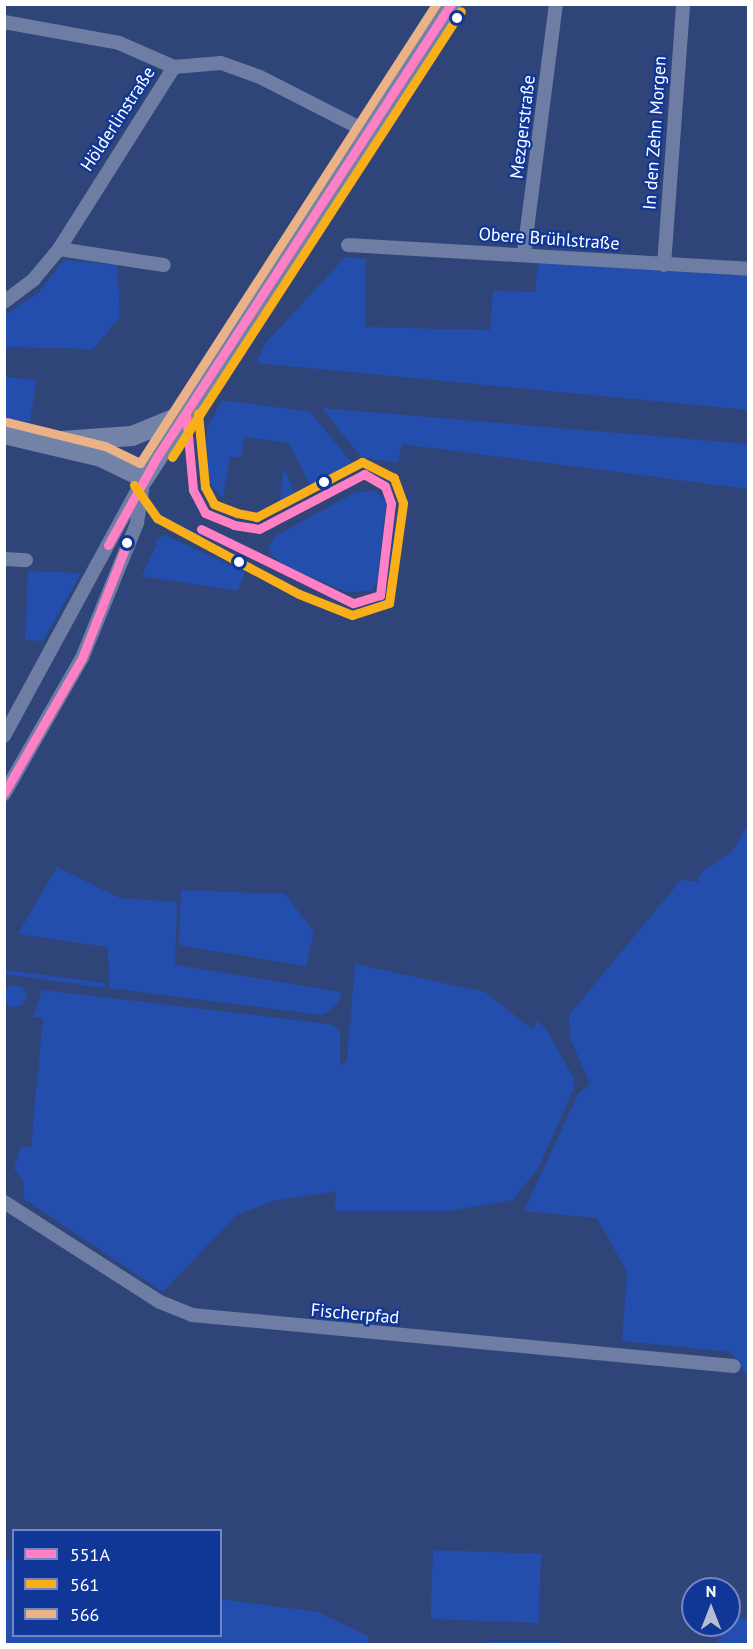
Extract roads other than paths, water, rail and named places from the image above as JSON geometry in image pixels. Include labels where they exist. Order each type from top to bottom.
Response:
[{"type":"main road","points":[[4,434],[48,442],[144,478],[451,4]]},
{"type":"main road","points":[[48,442],[132,436],[186,414]]},
{"type":"street","name":"Mezgerstraße","points":[[524,253],[556,4]]},
{"type":"street","name":"In den Zehn Morgen","points":[[664,265],[683,4]]},
{"type":"street","points":[[4,22],[119,43],[174,67]]},
{"type":"street","name":"Hölderlinstraße","points":[[4,302],[34,279],[59,249],[174,67],[221,63],[260,76],[368,132]]},
{"type":"street","name":"Obere Brühlstraße","points":[[348,245],[524,253],[664,265],[748,269]]},
{"type":"street","points":[[59,249],[164,265]]},
{"type":"street","points":[[4,736],[144,478]]},
{"type":"street","points":[[4,794],[82,658],[137,523],[144,478]]},
{"type":"street","points":[[4,559],[26,560]]},
{"type":"street","name":"Fischerpfad","points":[[4,1202],[160,1302],[192,1315],[734,1366]]}]
